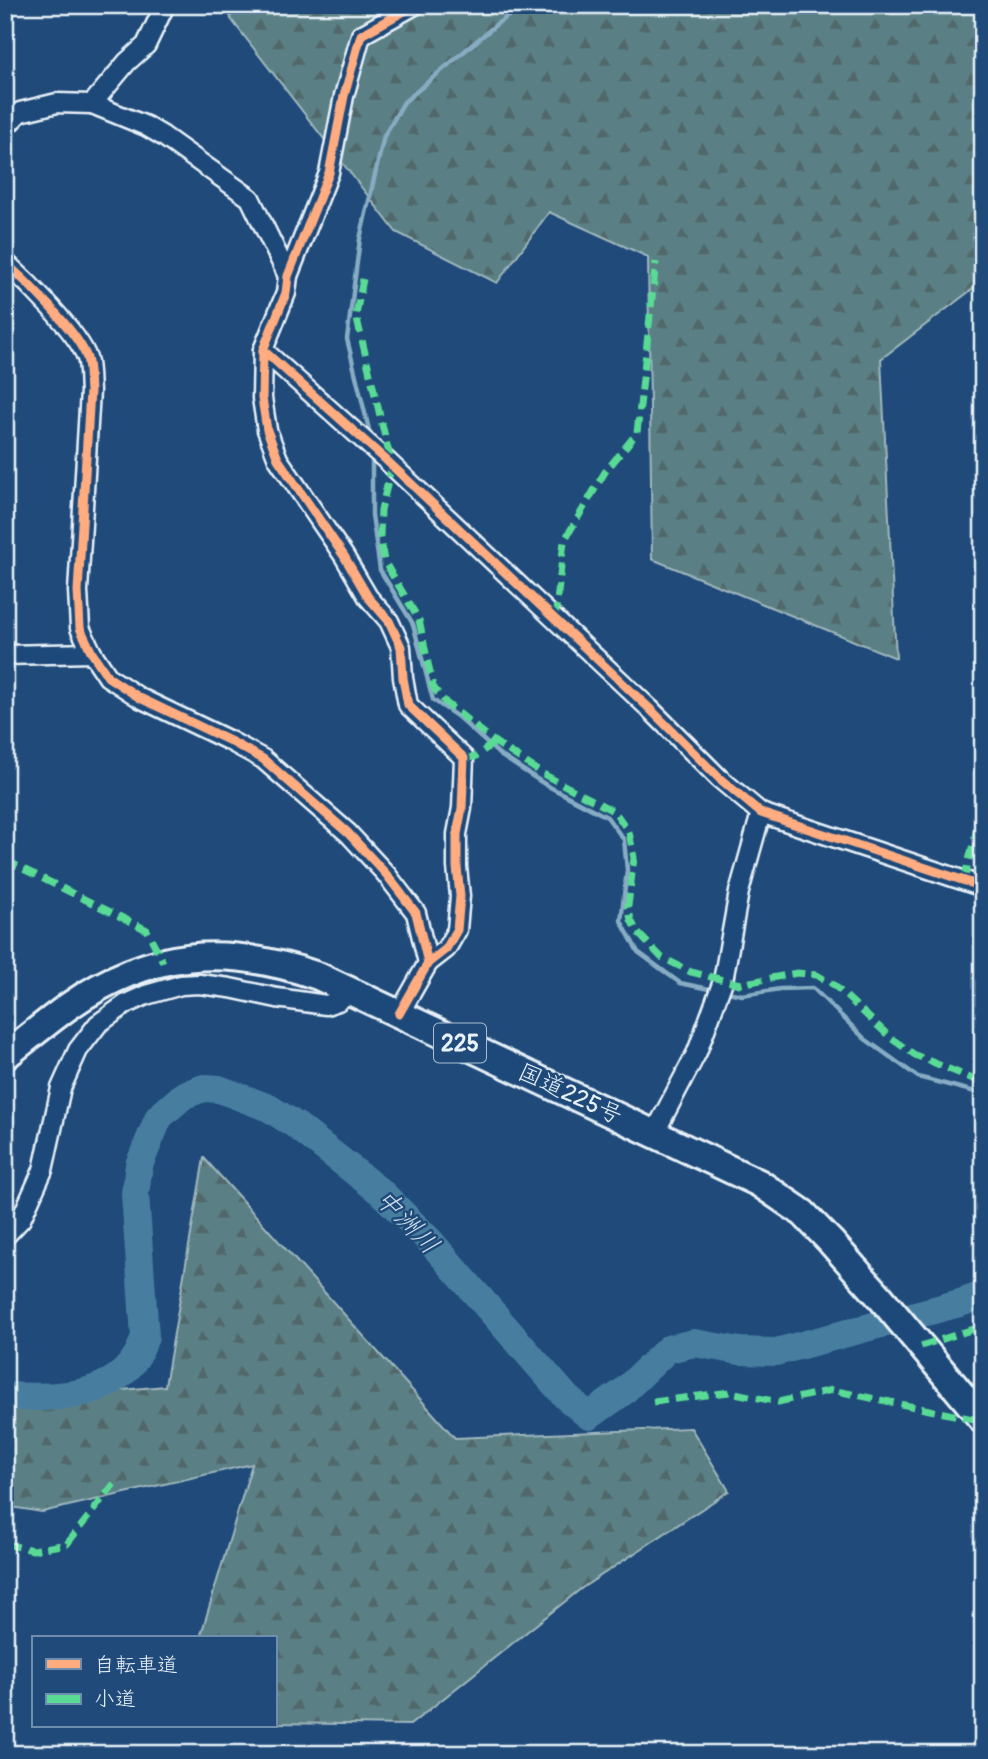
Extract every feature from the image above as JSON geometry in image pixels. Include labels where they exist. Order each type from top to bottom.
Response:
[{"type":"highway","name":"国道225号","points":[[5,1055],[69,1006],[99,987],[130,972],[163,962],[219,955],[262,960],[318,976],[759,1184],[803,1213],[881,1298],[983,1420]]},
{"type":"street","points":[[92,103],[127,62],[146,45],[164,5]]},
{"type":"street","points":[[399,1014],[428,963],[446,949],[457,930],[460,896],[457,834],[462,808],[464,758],[408,705],[401,646],[389,621],[368,597],[344,556],[278,459],[267,430],[262,398],[263,350],[286,293],[288,276],[329,173],[344,96],[361,34],[415,5]]},
{"type":"street","points":[[5,127],[20,112],[57,103],[92,103],[146,126],[250,198],[288,276]]},
{"type":"street","points":[[5,262],[27,282],[69,330],[87,358],[90,391],[78,592],[80,628],[92,653],[108,677],[140,698],[263,759],[348,833],[386,874],[416,914],[428,963]]},
{"type":"street","points":[[263,350],[386,460],[650,709],[719,778],[761,813],[983,887]]},
{"type":"street","points":[[5,655],[92,653]]},
{"type":"street","points":[[654,1134],[697,1052],[721,988],[739,892],[761,813]]},
{"type":"street","points":[[5,1236],[21,1219],[43,1170],[61,1088],[78,1050],[98,1024],[107,1017],[146,995],[181,985],[200,984],[230,988],[326,1005],[338,1001],[351,991]]},
{"type":"green space","points":[[228,5],[983,5],[983,281],[881,359],[896,658],[652,559],[648,257],[549,212],[497,283],[396,232],[231,19]]},
{"type":"green space","points":[[204,1158],[455,1438],[691,1428],[729,1491],[582,1588],[410,1725],[276,1723],[276,1636],[201,1636],[252,1464],[42,1512],[5,1506],[5,1401],[165,1386]]},
{"type":"waterway","points":[[372,442],[347,339],[360,239],[384,136],[404,102],[498,23],[524,5]]},
{"type":"waterway","points":[[372,454],[372,515],[380,570],[413,624],[433,700],[458,717],[500,755],[546,785],[607,817],[624,840],[627,870],[621,921],[638,952],[680,983],[714,990]]},
{"type":"waterway","points":[[723,991],[742,995],[780,989],[813,988],[865,1039],[918,1077],[983,1094]]},
{"type":"waterway","name":"中洲川","points":[[5,1396],[47,1397],[89,1391],[124,1372],[136,1357],[145,1336],[135,1194],[139,1165],[159,1117],[184,1095],[204,1088],[219,1089],[269,1108],[297,1126],[383,1194],[430,1241],[567,1398],[589,1416],[623,1392],[668,1349],[694,1343],[740,1351],[776,1352],[983,1295]]},
{"type":"marked path","points":[[555,619],[564,541],[605,472],[637,433],[656,262]]},
{"type":"marked path","points":[[363,279],[356,315],[392,466],[381,510],[380,537],[384,561],[419,620],[433,687],[446,703],[495,742],[543,774],[615,812],[629,832],[634,858],[628,906],[631,920],[637,932],[661,957],[691,972],[740,984],[797,973],[817,975],[834,985],[892,1039],[915,1055],[983,1083]]},
{"type":"marked path","points":[[464,758],[475,757],[495,742]]},
{"type":"marked path","points":[[964,880],[983,805]]},
{"type":"marked path","points":[[5,860],[147,930],[163,962]]},
{"type":"marked path","points":[[921,1346],[983,1326]]},
{"type":"marked path","points":[[653,1402],[730,1392],[778,1402],[832,1390],[983,1421]]},
{"type":"marked path","points":[[5,1544],[33,1550],[67,1544],[114,1484]]},
{"type":"cycle path","points":[[415,5],[361,35],[344,96],[329,173],[288,276],[286,293],[263,350],[262,398],[267,430],[278,459],[344,556],[368,597],[389,621],[401,647],[408,705],[464,758],[462,808],[457,834],[460,896],[457,930],[446,949],[428,963]]},
{"type":"cycle path","points":[[5,262],[63,321],[82,347],[88,362],[90,391],[78,591],[80,628],[92,653],[108,677],[140,698],[263,759],[348,833],[386,874],[416,913],[428,963],[399,1014]]},
{"type":"cycle path","points":[[263,350],[386,460],[650,709],[719,778],[761,813],[983,887]]}]
